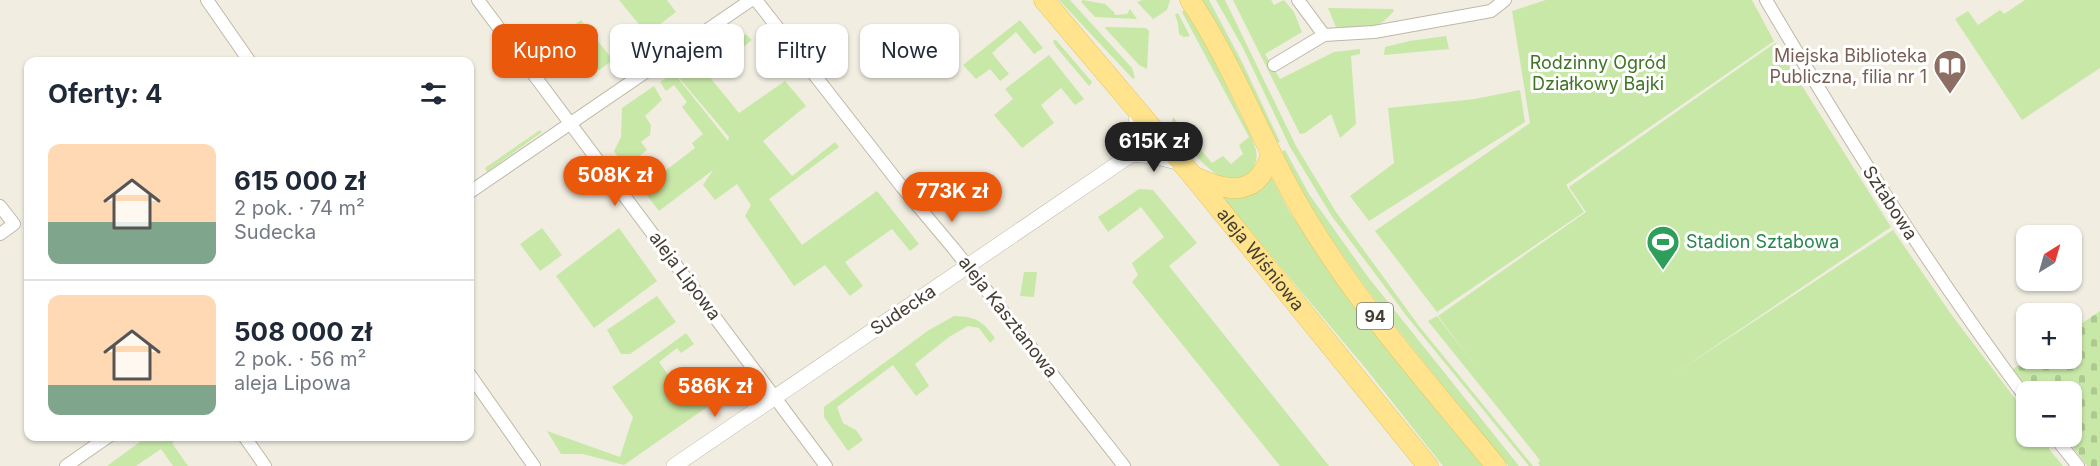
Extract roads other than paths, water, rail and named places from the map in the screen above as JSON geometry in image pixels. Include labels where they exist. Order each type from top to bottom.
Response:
[{"type":"main road","name":"aleja Wiśniowa","points":[[1044,0],[1186,169],[1428,466]]},
{"type":"main road","name":"94","points":[[1190,0],[1311,225],[1353,287],[1496,466]]},
{"type":"main road","points":[[1186,169],[1211,184],[1243,189],[1264,170],[1271,154]]},
{"type":"street","points":[[207,0],[247,57]]},
{"type":"street","name":"aleja Lipowa","points":[[478,0],[826,466]]},
{"type":"street","points":[[474,189],[751,0]]},
{"type":"street","name":"aleja Kasztanowa","points":[[756,0],[1124,466]]},
{"type":"street","points":[[1298,0],[1324,35]]},
{"type":"street","points":[[1274,65],[1324,35],[1374,33],[1491,11],[1505,0]]},
{"type":"street","name":"Sztabowa","points":[[1766,0],[1874,179],[1956,302],[2016,384]]},
{"type":"street","points":[[1137,110],[1136,135],[1132,154],[1154,156],[1186,169]]},
{"type":"street","name":"Sudecka","points":[[674,466],[1132,154]]},
{"type":"street","points":[[0,206],[14,224],[0,234]]},
{"type":"street","points":[[474,381],[534,466]]},
{"type":"street","points":[[66,466],[102,441]]},
{"type":"street","points":[[248,441],[265,466]]},
{"type":"street","points":[[2063,447],[2078,466]]},
{"type":"place","name":"Miejska Biblioteka Publiczna, filia nr 1","points":[[1950,95]]},
{"type":"place","name":"Stadion Sztabowa","points":[[1663,271]]},
{"type":"park label","name":"Rodzinny Ogród Działkowy Bajki","points":[[1598,73]]}]
